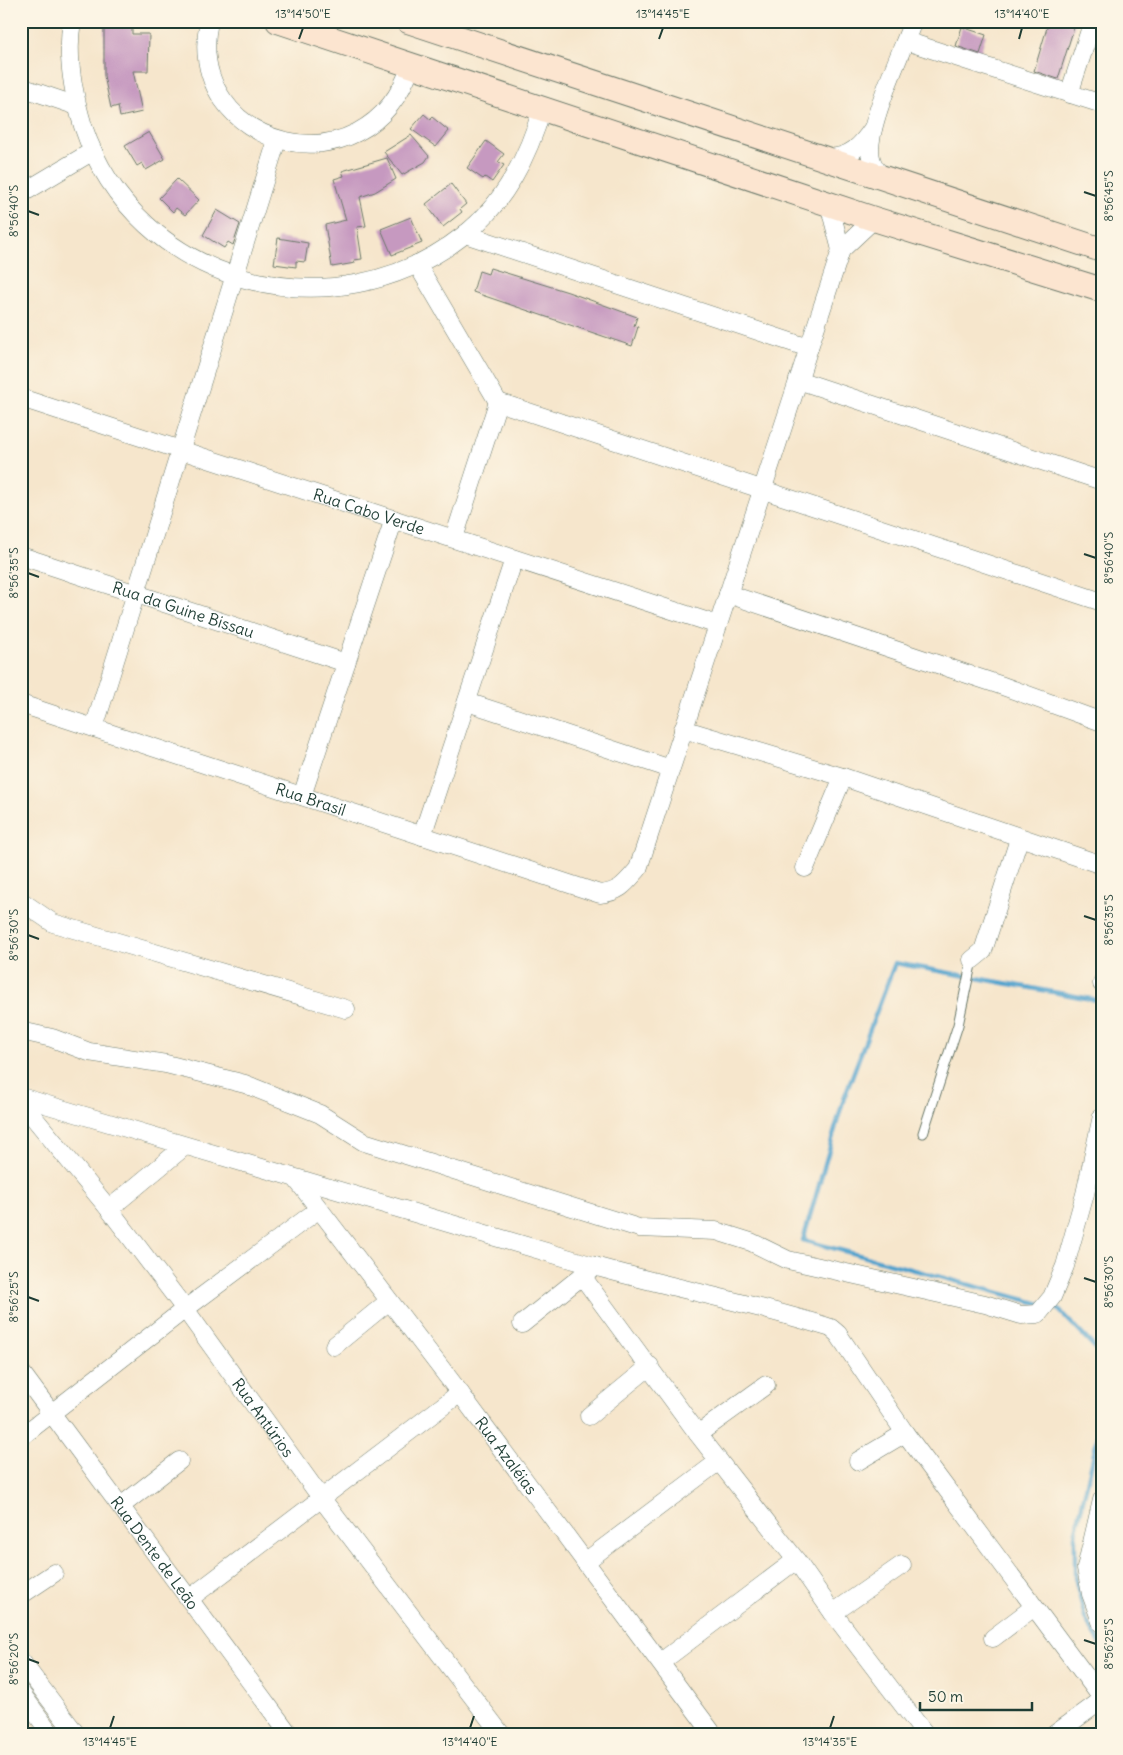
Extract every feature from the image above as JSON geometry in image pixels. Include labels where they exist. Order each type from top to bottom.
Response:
[{"type":"street","points":[[72,21],[70,63],[77,106],[93,150],[108,179],[133,211],[163,239],[197,261],[234,277],[275,287],[316,289],[356,285],[396,274],[418,264],[465,234],[495,204],[518,170],[535,134],[542,108]]},
{"type":"street","points":[[208,21],[206,47],[208,64],[222,97],[246,123],[277,140],[294,144],[329,143],[362,131],[389,108],[399,94],[411,65]]},
{"type":"street","points":[[278,21],[874,219],[1102,290]]},
{"type":"street","points":[[408,21],[457,29],[819,158],[1102,250]]},
{"type":"street","points":[[887,180],[876,172],[871,158],[870,144],[874,125],[913,21]]},
{"type":"street","points":[[1069,94],[1094,21]]},
{"type":"street","points":[[906,41],[1102,104]]},
{"type":"street","points":[[21,87],[77,106]]},
{"type":"street","points":[[819,158],[837,158],[853,153],[874,125]]},
{"type":"street","points":[[94,728],[277,140]]},
{"type":"street","points":[[21,194],[93,150]]},
{"type":"street","points":[[829,204],[840,250]]},
{"type":"street","points":[[467,702],[671,769],[840,250],[874,219]]},
{"type":"street","points":[[465,234],[809,348]]},
{"type":"street","points":[[418,264],[498,402],[1102,602]]},
{"type":"street","points":[[798,380],[1102,481]]},
{"type":"street","name":"Rua Cabo Verde","points":[[21,398],[718,625]]},
{"type":"street","points":[[454,538],[498,402]]},
{"type":"street","points":[[302,796],[394,519]]},
{"type":"street","name":"Rua da Guine Bissau","points":[[21,556],[346,662]]},
{"type":"street","points":[[422,836],[514,559]]},
{"type":"street","points":[[728,594],[1000,685],[1102,722]]},
{"type":"street","name":"Rua Brasil","points":[[21,704],[600,894],[614,893],[638,869],[671,769]]},
{"type":"street","points":[[683,729],[843,778],[1102,865]]},
{"type":"street","points":[[805,868],[843,778]]},
{"type":"street","points":[[971,964],[983,951],[1020,839]]},
{"type":"street","points":[[21,900],[52,923],[346,1010]]},
{"type":"street","points":[[21,1031],[52,1038],[89,1052],[166,1064],[245,1084],[320,1114],[364,1142],[640,1228],[716,1232],[751,1242],[788,1260],[985,1304],[1021,1315],[1038,1314],[1052,1297],[1065,1266],[1085,1194],[1102,1116]]},
{"type":"street","points":[[21,1097],[297,1180],[396,1206],[588,1271],[831,1328],[838,1334],[905,1433],[1102,1699],[1055,1734]]},
{"type":"street","name":"Rua Antúrios","points":[[21,1102],[109,1209],[185,1309],[322,1499],[501,1734]]},
{"type":"street","points":[[109,1209],[185,1146]]},
{"type":"street","name":"Rua Azaléias","points":[[297,1180],[460,1393],[713,1734]]},
{"type":"street","points":[[21,1437],[185,1309],[319,1210]]},
{"type":"street","points":[[522,1324],[588,1271]]},
{"type":"street","points":[[588,1271],[650,1366],[698,1434],[796,1560],[833,1613],[925,1734]]},
{"type":"street","points":[[334,1346],[389,1301]]},
{"type":"street","points":[[589,1416],[650,1366]]},
{"type":"street","name":"Rua Dente de Leão","points":[[21,1372],[53,1412],[189,1600],[290,1734]]},
{"type":"street","points":[[698,1434],[766,1385]]},
{"type":"street","points":[[189,1600],[460,1393]]},
{"type":"street","points":[[858,1462],[905,1433]]},
{"type":"street","points":[[121,1506],[178,1461]]},
{"type":"street","points":[[585,1562],[720,1461]]},
{"type":"street","points":[[1102,1500],[1086,1568],[1091,1594],[1102,1624]]},
{"type":"street","points":[[661,1662],[796,1560]]},
{"type":"street","points":[[833,1613],[902,1565]]},
{"type":"street","points":[[21,1596],[54,1573]]},
{"type":"street","points":[[993,1638],[1034,1607]]},
{"type":"street","points":[[21,1661],[76,1734]]},
{"type":"street","points":[[21,1693],[51,1734]]},
{"type":"lane","points":[[923,1133],[958,1025],[971,964]]},
{"type":"building","points":[[1049,21],[1076,21],[1058,79],[1034,71]]},
{"type":"building","points":[[104,24],[132,25],[132,34],[149,34],[148,71],[133,71],[142,112],[120,117],[118,106],[111,108],[104,76]]},
{"type":"building","points":[[962,27],[986,35],[980,54],[956,46]]},
{"type":"building","points":[[424,114],[431,120],[432,117],[449,131],[436,147],[411,129]]},
{"type":"building","points":[[149,132],[165,159],[146,170],[142,163],[137,166],[125,146]]},
{"type":"building","points":[[411,135],[429,156],[425,162],[402,175],[384,152]]},
{"type":"building","points":[[486,141],[504,154],[498,162],[504,165],[492,182],[485,177],[483,179],[467,168]]},
{"type":"building","points":[[387,158],[396,179],[375,192],[360,197],[366,226],[357,227],[362,259],[354,260],[355,263],[332,267],[325,225],[346,220],[334,179],[344,176],[342,171]]},
{"type":"building","points":[[177,179],[199,200],[185,215],[176,208],[173,212],[159,198]]},
{"type":"building","points":[[451,184],[466,204],[460,209],[462,212],[443,227],[426,204]]},
{"type":"building","points":[[217,210],[240,224],[233,245],[228,242],[224,248],[203,235]]},
{"type":"building","points":[[411,217],[422,243],[392,255],[381,229]]},
{"type":"building","points":[[278,238],[308,243],[305,262],[296,261],[296,267],[274,264]]},
{"type":"building","points":[[490,268],[568,292],[637,317],[634,326],[638,327],[632,346],[473,292],[479,271],[488,274]]},
{"type":"waterway","points":[[1041,1304],[803,1240],[844,1098],[895,963],[1102,1001]]},
{"type":"waterway","points":[[1098,1171],[1102,1160]]},
{"type":"waterway","points":[[1051,1307],[1057,1308],[1102,1355]]},
{"type":"waterway","points":[[1102,1419],[1075,1535],[1075,1577],[1085,1618],[1102,1646]]}]
